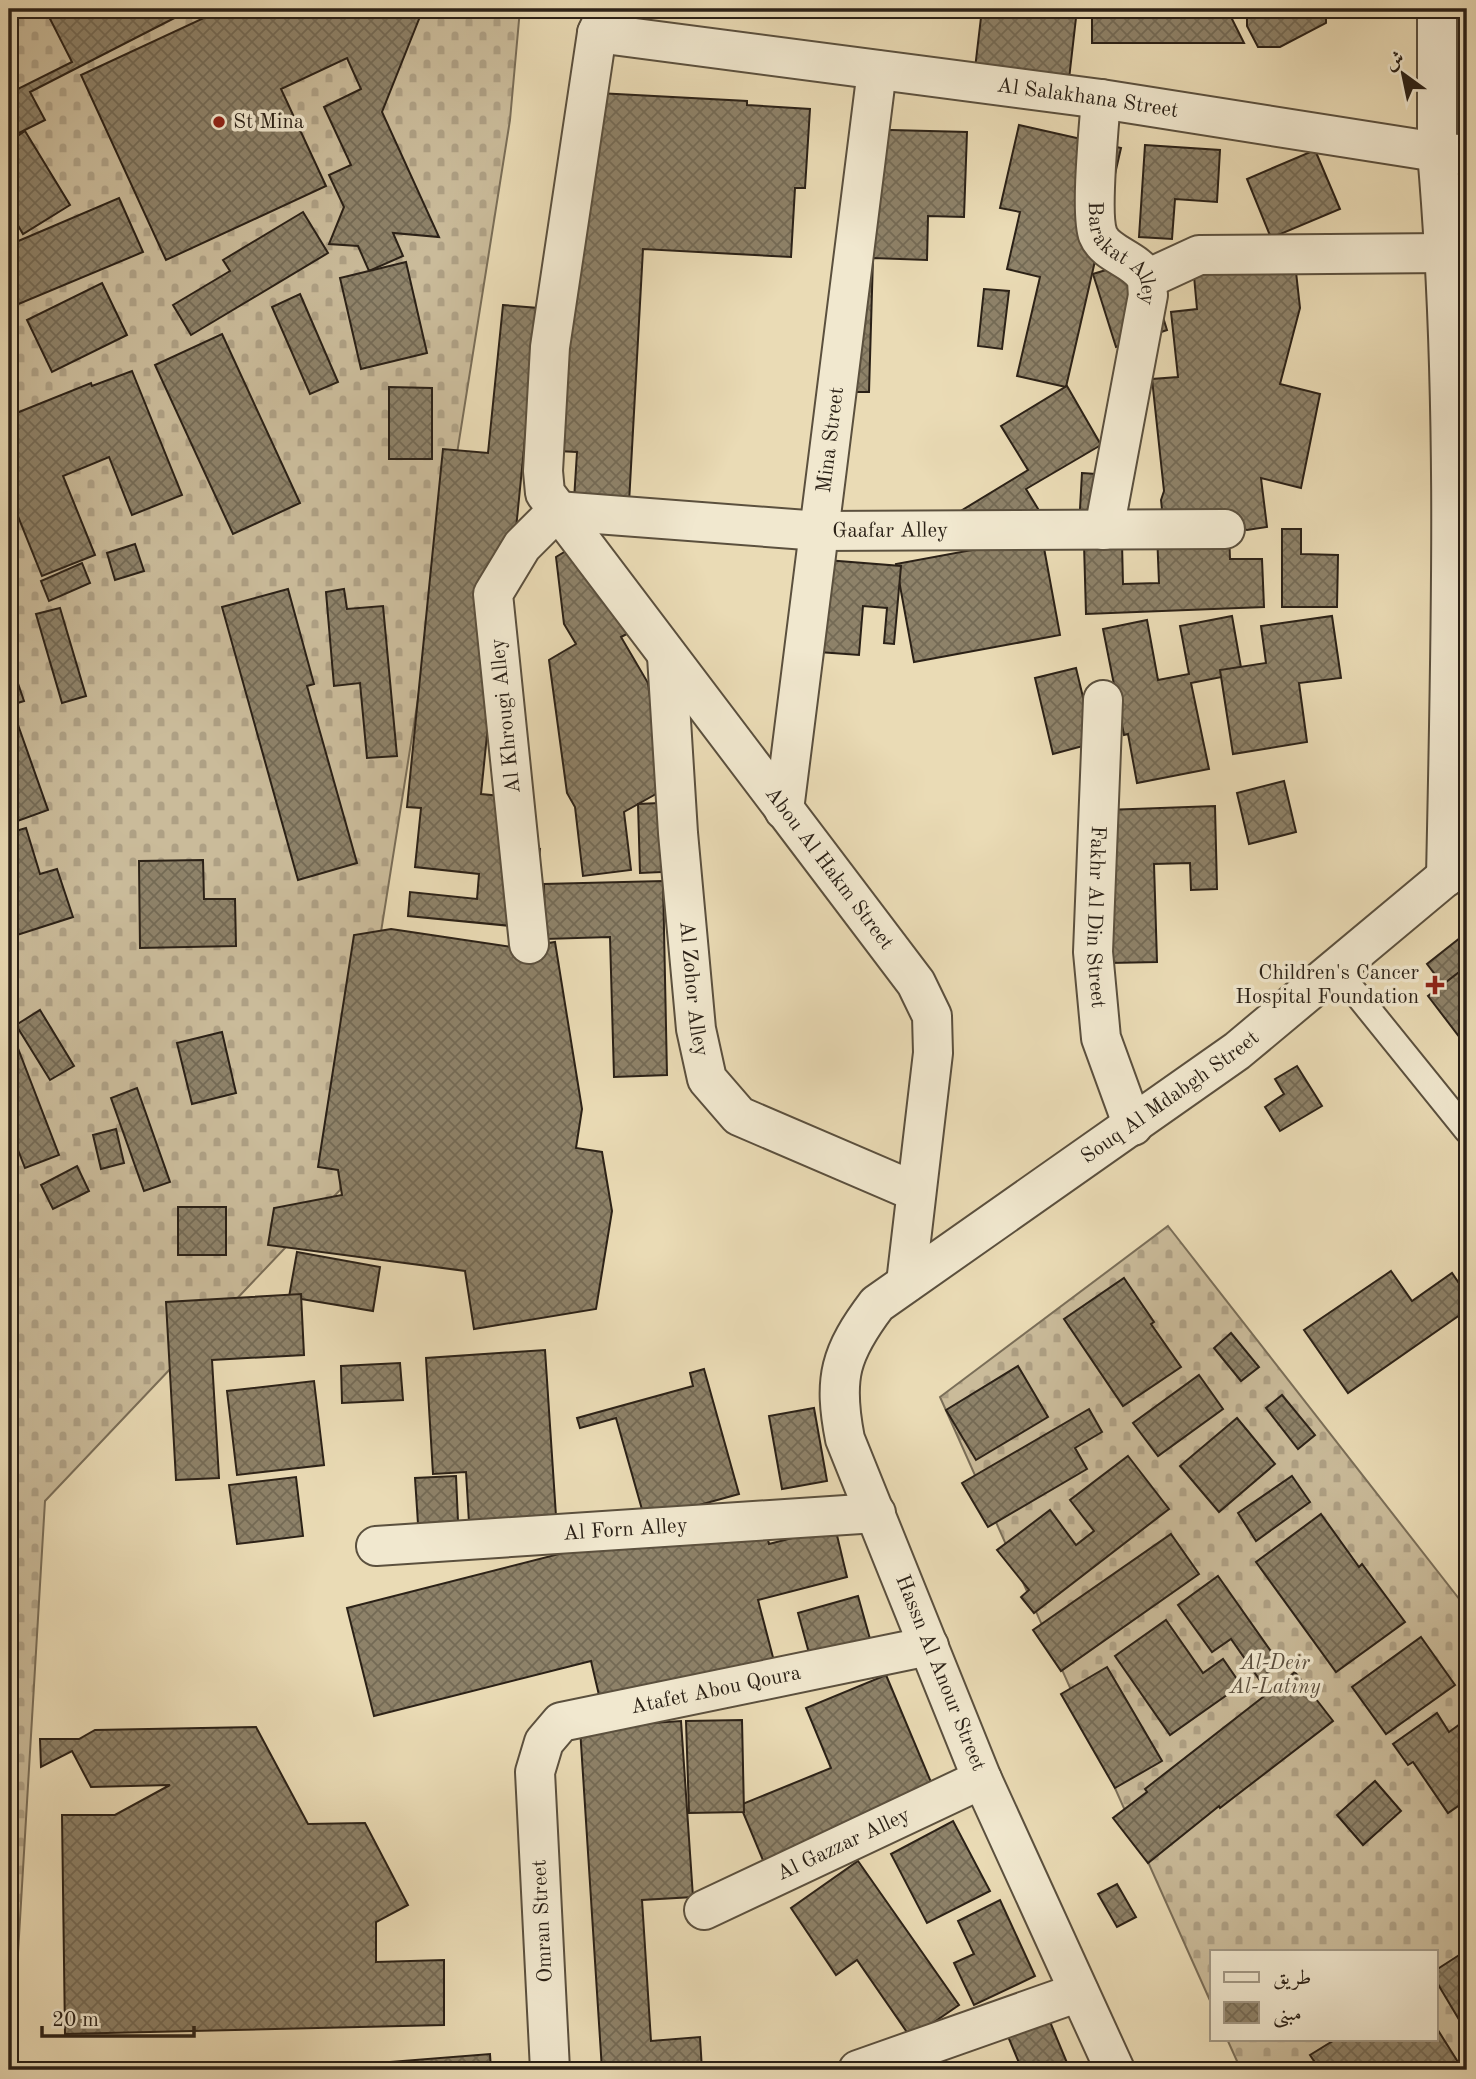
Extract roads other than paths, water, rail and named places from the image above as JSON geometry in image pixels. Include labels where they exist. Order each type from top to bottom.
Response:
[{"type":"street","points":[[1437,9],[1452,154]]},
{"type":"street","points":[[557,511],[545,493],[543,471],[550,347],[603,21]]},
{"type":"street","name":"Al Salakhana Street","points":[[603,21],[877,70],[1101,99],[1452,154]]},
{"type":"street","name":"Mina Street","points":[[784,810],[877,70]]},
{"type":"street","name":"Barakat Alley","points":[[1101,99],[1095,213],[1098,236],[1147,279],[1148,295],[1104,530]]},
{"type":"street","name":"Souq Al Mdabgh Street","points":[[906,1283],[1237,1051],[1456,868],[1446,253],[1452,154]]},
{"type":"street","points":[[1147,279],[1199,256],[1446,253]]},
{"type":"street","name":"Gaafar Alley","points":[[557,511],[820,531],[1225,528]]},
{"type":"street","name":"Abou Al Hakm Street","points":[[557,511],[916,983],[932,1016],[933,1053],[906,1283]]},
{"type":"street","name":"Al Khrougi Alley","points":[[529,944],[493,594],[522,546],[557,511]]},
{"type":"street","name":"Al Zohor Alley","points":[[667,656],[678,833],[696,1029],[708,1079],[739,1115],[916,1192]]},
{"type":"street","name":"Fakhr Al Din Street","points":[[1103,700],[1093,952],[1101,1038],[1133,1126]]},
{"type":"street","name":"Hassn Al Anour Street","points":[[906,1283],[877,1304],[855,1334],[842,1367],[838,1403],[845,1439],[982,1779],[1115,2070]]},
{"type":"street","name":"Al Forn Alley","points":[[376,1546],[876,1513]]},
{"type":"street","name":"Atafet Abou Qoura","points":[[535,1772],[544,1742],[561,1722],[929,1646]]},
{"type":"street","name":"Omran Street","points":[[535,1772],[550,2070]]},
{"type":"street","name":"Al Gazzar Alley","points":[[704,1910],[982,1779]]},
{"type":"street","points":[[858,2070],[1079,1992]]},
{"type":"lane","points":[[1337,970],[1467,1132]]},
{"type":"place","name":"St Mina","points":[[219,122]]},
{"type":"place","name":"Children's Cancer Hospital Foundation","points":[[1435,985]]},
{"type":"park label","name":"Al-Deir Al-Latiny","points":[[1275,1675]]}]
